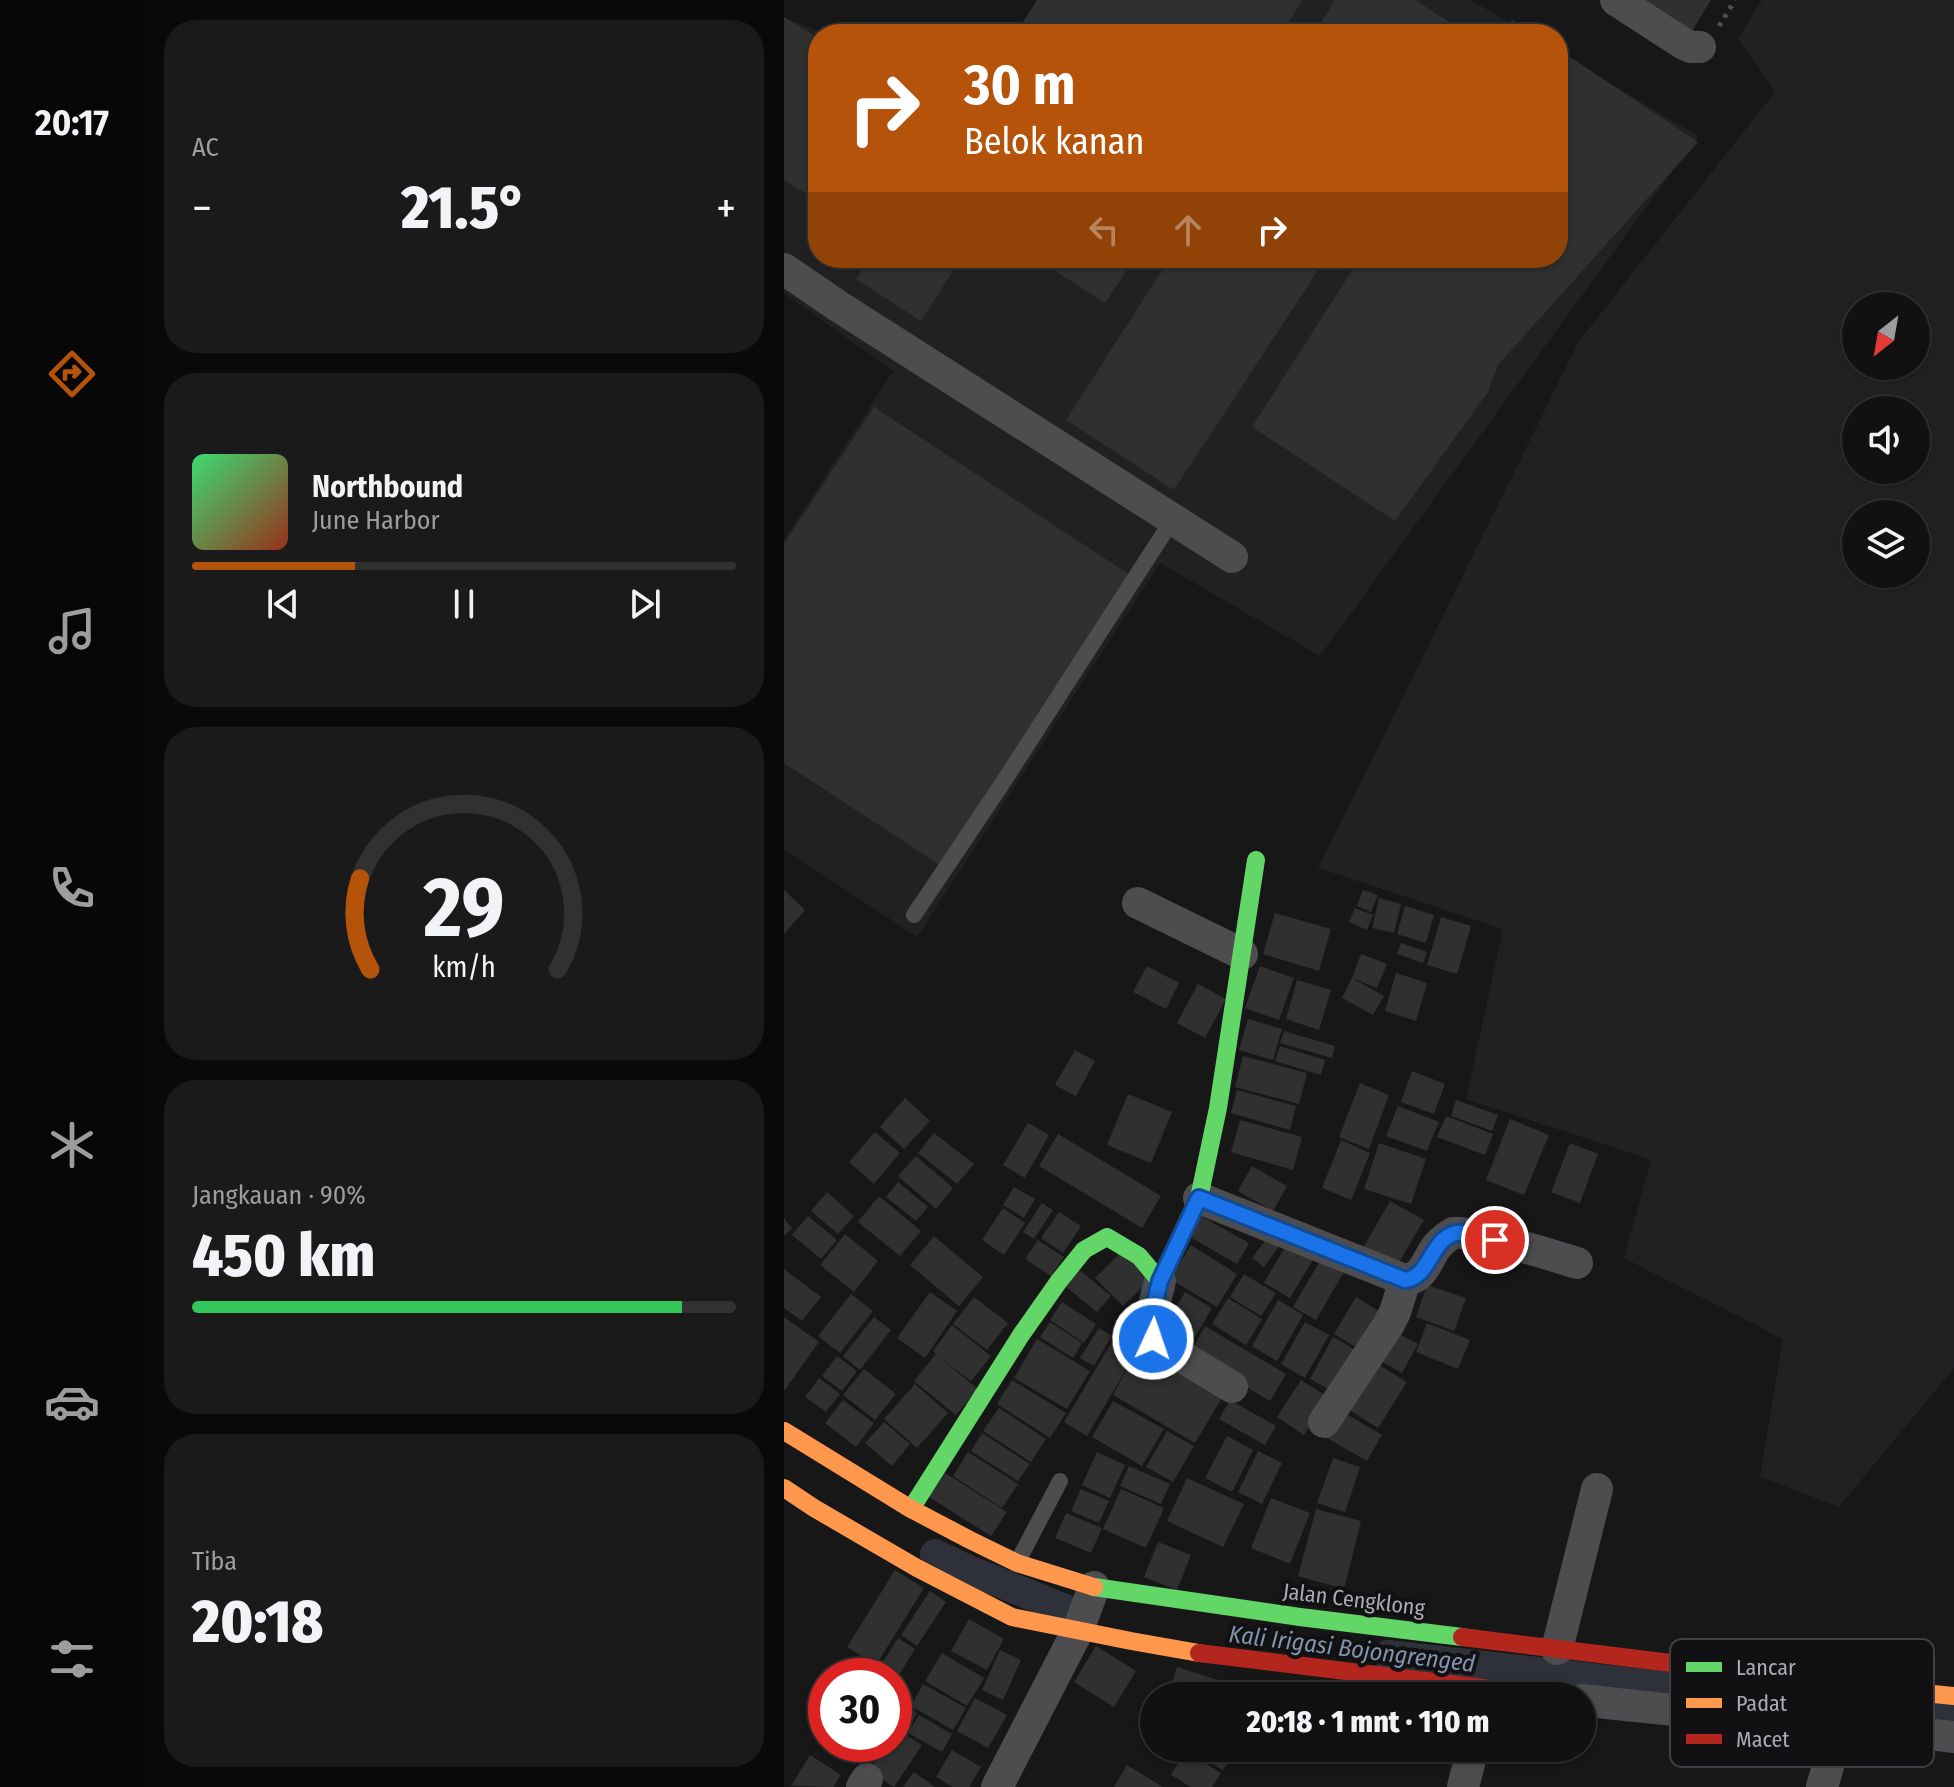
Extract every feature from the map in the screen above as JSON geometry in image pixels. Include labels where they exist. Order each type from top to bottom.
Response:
[{"type":"street","points":[[1616,0],[1684,44],[1700,47]]},
{"type":"street","points":[[784,269],[1232,557]]},
{"type":"street","points":[[1232,1387],[1153,1339],[1149,1326],[1160,1281],[1199,1198],[1218,1108],[1256,860]]},
{"type":"street","points":[[1138,903],[1242,954]]},
{"type":"street","points":[[1199,1198],[1405,1280],[1419,1275],[1438,1245],[1454,1233],[1495,1240],[1577,1263]]},
{"type":"street","points":[[911,1509],[1021,1335],[1084,1250],[1107,1237],[1139,1256],[1160,1281]]},
{"type":"street","points":[[1324,1422],[1389,1324],[1405,1280]]},
{"type":"street","name":"Jalan Cengklong","points":[[784,1431],[911,1509],[1017,1563],[1085,1609],[1300,1617],[1489,1673],[1557,1649],[1643,1684],[1670,1687]]},
{"type":"street","points":[[784,1488],[917,1568],[1012,1617],[1085,1609],[1232,1658],[1489,1673],[1512,1682]]},
{"type":"street","points":[[1557,1649],[1597,1489]]},
{"type":"street","points":[[997,1787],[1085,1609]]},
{"type":"street","points":[[1596,1696],[1643,1684],[1670,1687]]},
{"type":"street","name":"Jalan Cengklong","points":[[1934,1699],[1954,1696]]},
{"type":"street","points":[[1934,1731],[1954,1737]]},
{"type":"street","points":[[1463,1787],[1469,1762]]},
{"type":"street","points":[[1822,1787],[1831,1767]]},
{"type":"lane","points":[[914,915],[1173,519]]},
{"type":"lane","points":[[1017,1563],[1060,1481]]},
{"type":"shaded area","points":[[1038,0],[1471,0],[1511,24],[1022,24]]},
{"type":"shaded area","points":[[1762,0],[1954,0],[1954,1368],[1839,1507],[1760,1477],[1783,1339],[1624,1258],[1651,1160],[1466,1099],[1503,929],[1318,868],[1579,341],[1775,92],[1738,38]]},
{"type":"shaded area","points":[[784,18],[808,27],[808,268],[1568,268],[1568,58],[1698,136],[1320,656],[1160,563],[917,937],[784,849],[784,540],[893,371],[784,293]]},
{"type":"building","points":[[1037,0],[1303,0],[1287,24],[1021,24]]},
{"type":"building","points":[[1335,0],[1415,0],[1452,24],[1320,24]]},
{"type":"building","points":[[1632,0],[1711,0],[1689,36]]},
{"type":"building","points":[[784,17],[808,32],[808,195],[784,180]]},
{"type":"building","points":[[1568,56],[1698,142],[1498,365],[1488,392],[1395,521],[1252,427],[1354,268],[1568,268]]},
{"type":"building","points":[[863,268],[955,268],[921,321],[856,279]]},
{"type":"building","points":[[1051,268],[1128,268],[1105,303]]},
{"type":"building","points":[[1164,268],[1319,268],[1174,490],[1066,420]]},
{"type":"building","points":[[874,407],[1130,575],[940,865],[784,763],[784,544]]},
{"type":"building","points":[[784,890],[805,910],[784,934]]},
{"type":"building","points":[[1363,890],[1378,895],[1371,912],[1357,906]]},
{"type":"building","points":[[1379,898],[1401,904],[1394,933],[1372,928]]},
{"type":"building","points":[[1405,906],[1434,915],[1426,943],[1397,934]]},
{"type":"building","points":[[1355,908],[1373,915],[1367,930],[1349,922]]},
{"type":"building","points":[[1275,913],[1331,929],[1319,971],[1263,954]]},
{"type":"building","points":[[1441,917],[1471,926],[1457,974],[1427,965]]},
{"type":"building","points":[[1401,943],[1427,952],[1423,963],[1397,954]]},
{"type":"building","points":[[1361,954],[1387,964],[1377,988],[1352,978]]},
{"type":"building","points":[[1147,966],[1179,983],[1166,1009],[1133,992]]},
{"type":"building","points":[[1260,966],[1294,978],[1279,1020],[1245,1008]]},
{"type":"building","points":[[1396,973],[1427,983],[1416,1021],[1385,1011]]},
{"type":"building","points":[[1352,978],[1384,996],[1373,1015],[1342,998]]},
{"type":"building","points":[[1297,980],[1331,990],[1319,1030],[1286,1019]]},
{"type":"building","points":[[1198,984],[1226,999],[1205,1038],[1177,1023]]},
{"type":"building","points":[[1248,1019],[1282,1029],[1273,1060],[1239,1050]]},
{"type":"building","points":[[1284,1031],[1335,1046],[1332,1058],[1280,1043]]},
{"type":"building","points":[[1280,1046],[1325,1060],[1321,1075],[1275,1061]]},
{"type":"building","points":[[1075,1050],[1095,1061],[1076,1096],[1055,1085]]},
{"type":"building","points":[[1243,1056],[1307,1073],[1299,1104],[1235,1087]]},
{"type":"building","points":[[1412,1071],[1445,1084],[1434,1114],[1401,1102]]},
{"type":"building","points":[[1360,1083],[1389,1095],[1369,1149],[1339,1137]]},
{"type":"building","points":[[1237,1090],[1296,1106],[1290,1130],[1231,1113]]},
{"type":"building","points":[[1128,1094],[1172,1112],[1151,1163],[1107,1145]]},
{"type":"building","points":[[905,1098],[930,1121],[904,1149],[880,1127]]},
{"type":"building","points":[[1456,1100],[1498,1115],[1492,1131],[1451,1116]]},
{"type":"building","points":[[1398,1106],[1439,1122],[1427,1151],[1386,1136]]},
{"type":"building","points":[[1446,1116],[1493,1134],[1485,1155],[1437,1137]]},
{"type":"building","points":[[1510,1119],[1549,1135],[1524,1195],[1486,1180]]},
{"type":"building","points":[[1240,1120],[1302,1137],[1293,1170],[1231,1152]]},
{"type":"building","points":[[1028,1123],[1049,1135],[1025,1178],[1003,1165]]},
{"type":"building","points":[[875,1132],[900,1153],[874,1184],[849,1162]]},
{"type":"building","points":[[934,1133],[974,1164],[957,1184],[918,1153]]},
{"type":"building","points":[[1058,1134],[1161,1196],[1142,1228],[1039,1166]]},
{"type":"building","points":[[1341,1140],[1370,1153],[1351,1200],[1322,1188]]},
{"type":"building","points":[[1379,1143],[1426,1159],[1411,1204],[1364,1189]]},
{"type":"building","points":[[1570,1143],[1598,1154],[1580,1203],[1551,1192]]},
{"type":"building","points":[[916,1156],[953,1188],[936,1209],[898,1176]]},
{"type":"building","points":[[1252,1166],[1287,1186],[1273,1211],[1238,1191]]},
{"type":"building","points":[[898,1182],[928,1207],[916,1221],[886,1197]]},
{"type":"building","points":[[1014,1187],[1035,1199],[1024,1218],[1003,1205]]},
{"type":"building","points":[[827,1192],[854,1216],[838,1234],[811,1211]]},
{"type":"building","points":[[879,1196],[921,1231],[900,1256],[858,1222]]},
{"type":"building","points":[[1390,1201],[1424,1220],[1395,1269],[1362,1250]]},
{"type":"building","points":[[1042,1203],[1053,1210],[1034,1239],[1023,1232]]},
{"type":"building","points":[[1003,1208],[1025,1223],[1004,1255],[982,1240]]},
{"type":"building","points":[[1059,1212],[1081,1226],[1063,1253],[1041,1238]]},
{"type":"building","points":[[808,1216],[837,1240],[821,1259],[792,1235]]},
{"type":"building","points":[[1201,1216],[1249,1243],[1237,1264],[1190,1237]]},
{"type":"building","points":[[784,1218],[792,1229],[784,1235]]},
{"type":"building","points":[[845,1234],[878,1261],[854,1292],[820,1265]]},
{"type":"building","points":[[934,1236],[983,1277],[959,1306],[910,1265]]},
{"type":"building","points":[[1268,1237],[1280,1245],[1264,1267],[1252,1258]]},
{"type":"building","points":[[1038,1240],[1064,1257],[1051,1276],[1025,1259]]},
{"type":"building","points":[[1289,1240],[1315,1256],[1290,1298],[1264,1283]]},
{"type":"building","points":[[1191,1245],[1237,1274],[1217,1307],[1170,1279]]},
{"type":"building","points":[[1123,1250],[1152,1278],[1123,1306],[1095,1278]]},
{"type":"building","points":[[1321,1259],[1344,1272],[1316,1320],[1293,1307]]},
{"type":"building","points":[[784,1269],[821,1297],[802,1321],[784,1308]]},
{"type":"building","points":[[1078,1269],[1111,1296],[1097,1312],[1065,1286]]},
{"type":"building","points":[[1244,1274],[1276,1293],[1261,1316],[1230,1297]]},
{"type":"building","points":[[1427,1285],[1466,1298],[1454,1331],[1416,1317]]},
{"type":"building","points":[[930,1292],[957,1311],[925,1358],[897,1338]]},
{"type":"building","points":[[1185,1292],[1212,1308],[1190,1346],[1163,1330]]},
{"type":"building","points":[[851,1294],[873,1311],[840,1353],[818,1336]]},
{"type":"building","points":[[974,1297],[1008,1323],[987,1350],[953,1324]]},
{"type":"building","points":[[1356,1297],[1382,1313],[1361,1350],[1334,1334]]},
{"type":"building","points":[[1228,1298],[1262,1319],[1246,1345],[1212,1324]]},
{"type":"building","points":[[1278,1300],[1303,1315],[1277,1361],[1252,1346]]},
{"type":"building","points":[[1062,1302],[1096,1324],[1084,1343],[1050,1320]]},
{"type":"building","points":[[784,1317],[819,1342],[784,1391]]},
{"type":"building","points":[[874,1317],[891,1330],[860,1370],[843,1356]]},
{"type":"building","points":[[1050,1322],[1082,1343],[1073,1358],[1040,1337]]},
{"type":"building","points":[[1305,1322],[1329,1335],[1305,1378],[1281,1364]]},
{"type":"building","points":[[1427,1323],[1470,1340],[1458,1369],[1416,1352]]},
{"type":"building","points":[[952,1325],[991,1356],[971,1381],[939,1357],[978,1389],[956,1415],[914,1381],[936,1354],[933,1351]]},
{"type":"building","points":[[1205,1326],[1286,1374],[1270,1401],[1190,1353]]},
{"type":"building","points":[[1099,1328],[1112,1336],[1094,1366],[1080,1358]]},
{"type":"building","points":[[1390,1329],[1418,1344],[1402,1373],[1375,1358]]},
{"type":"building","points":[[1118,1332],[1224,1394],[1195,1443],[1113,1395],[1131,1361],[1087,1436],[1064,1422]]},
{"type":"building","points":[[1333,1337],[1357,1351],[1334,1392],[1310,1379]]},
{"type":"building","points":[[1037,1339],[1090,1371],[1067,1409],[1014,1378]]},
{"type":"building","points":[[837,1356],[857,1371],[842,1391],[822,1376]]},
{"type":"building","points":[[1371,1360],[1407,1382],[1378,1428],[1343,1406]]},
{"type":"building","points":[[864,1369],[896,1394],[875,1420],[843,1395]]},
{"type":"building","points":[[819,1378],[840,1394],[826,1412],[805,1397]]},
{"type":"building","points":[[1012,1380],[1066,1413],[1050,1438],[997,1404]]},
{"type":"building","points":[[1301,1380],[1328,1397],[1304,1435],[1277,1417]]},
{"type":"building","points":[[915,1384],[948,1413],[917,1448],[884,1419]]},
{"type":"building","points":[[843,1400],[874,1423],[856,1447],[825,1423]]},
{"type":"building","points":[[1230,1400],[1276,1426],[1265,1445],[1219,1419]]},
{"type":"building","points":[[1113,1401],[1164,1429],[1142,1466],[1092,1437]]},
{"type":"building","points":[[999,1408],[1046,1439],[1031,1462],[983,1431]]},
{"type":"building","points":[[1340,1410],[1382,1435],[1367,1461],[1325,1437]]},
{"type":"building","points":[[884,1422],[910,1444],[892,1466],[865,1443]]},
{"type":"building","points":[[1167,1431],[1194,1446],[1173,1482],[1146,1467]]},
{"type":"building","points":[[982,1433],[1030,1464],[1018,1481],[971,1451]]},
{"type":"building","points":[[1227,1436],[1253,1450],[1232,1492],[1205,1478]]},
{"type":"building","points":[[1258,1451],[1282,1463],[1262,1504],[1238,1492]]},
{"type":"building","points":[[968,1452],[1018,1484],[1002,1508],[953,1476]]},
{"type":"building","points":[[1097,1452],[1125,1465],[1110,1498],[1082,1485]]},
{"type":"building","points":[[1333,1458],[1360,1467],[1345,1512],[1317,1503]]},
{"type":"building","points":[[1129,1466],[1170,1484],[1161,1504],[1120,1486]]},
{"type":"building","points":[[945,1473],[1007,1512],[991,1536],[929,1497]]},
{"type":"building","points":[[1187,1478],[1244,1504],[1223,1547],[1167,1521]]},
{"type":"building","points":[[1081,1489],[1109,1501],[1099,1523],[1071,1511]]},
{"type":"building","points":[[1121,1489],[1164,1508],[1146,1548],[1103,1529]]},
{"type":"building","points":[[1271,1498],[1310,1513],[1290,1564],[1251,1548]]},
{"type":"building","points":[[1316,1509],[1361,1521],[1344,1589],[1298,1576]]},
{"type":"building","points":[[1066,1513],[1102,1528],[1091,1553],[1055,1538]]},
{"type":"building","points":[[1158,1542],[1191,1555],[1177,1590],[1144,1577]]},
{"type":"building","points":[[895,1570],[924,1588],[880,1658],[865,1658],[847,1647]]},
{"type":"building","points":[[930,1591],[946,1602],[917,1646],[901,1635]]},
{"type":"building","points":[[969,1619],[1004,1639],[987,1670],[951,1651]]},
{"type":"building","points":[[898,1638],[915,1649],[909,1658],[886,1658]]},
{"type":"building","points":[[1096,1646],[1136,1671],[1114,1707],[1074,1682]]},
{"type":"building","points":[[1000,1650],[1021,1660],[1003,1700],[982,1690]]},
{"type":"building","points":[[942,1653],[984,1678],[967,1706],[925,1681]]},
{"type":"building","points":[[1177,1667],[1224,1682],[1173,1682]]},
{"type":"building","points":[[923,1684],[966,1708],[953,1730],[912,1704]]},
{"type":"building","points":[[975,1698],[1007,1715],[988,1748],[957,1731]]},
{"type":"building","points":[[919,1715],[952,1734],[942,1752],[912,1735],[912,1726]]},
{"type":"building","points":[[912,1739],[922,1745],[912,1760]]},
{"type":"building","points":[[952,1750],[981,1767],[969,1787],[953,1787],[936,1777]]},
{"type":"building","points":[[808,1758],[808,1762],[821,1762],[841,1775],[833,1787],[791,1786]]},
{"type":"building","points":[[875,1762],[911,1762],[894,1787],[869,1771]]},
{"type":"building","points":[[1179,1762],[1204,1762],[1221,1773],[1212,1787],[1191,1787],[1171,1775]]},
{"type":"building","points":[[1210,1762],[1228,1762],[1223,1770]]},
{"type":"building","points":[[1127,1765],[1163,1787],[1114,1787]]},
{"type":"building","points":[[914,1772],[935,1787],[903,1787]]},
{"type":"waterway","name":"Kali Irigasi Bojongrenged","points":[[935,1554],[1082,1616]]},
{"type":"waterway","name":"Kali Irigasi Bojongrenged","points":[[1388,1655],[1670,1687]]},
{"type":"waterway","name":"Kali Irigasi Bojongrenged","points":[[1934,1716],[1954,1718]]},
{"type":"traffic: fast","points":[[911,1509],[1021,1335],[1084,1250],[1107,1237],[1139,1256],[1160,1281],[1199,1198],[1218,1108],[1256,860]]},
{"type":"traffic: fast","points":[[1094,1587],[1462,1637]]},
{"type":"traffic: slow","points":[[784,1431],[911,1509],[970,1540],[1017,1563],[1094,1587]]},
{"type":"traffic: slow","points":[[784,1488],[917,1568],[1012,1617],[1199,1653]]},
{"type":"traffic: slow","points":[[1934,1694],[1954,1696]]},
{"type":"traffic: jam","points":[[1462,1637],[1670,1663]]},
{"type":"traffic: jam","points":[[1199,1653],[1434,1682]]},
{"type":"route","points":[[1153,1339],[1149,1326],[1160,1281],[1199,1198],[1405,1280],[1419,1275],[1438,1245],[1454,1233],[1495,1240]]}]
